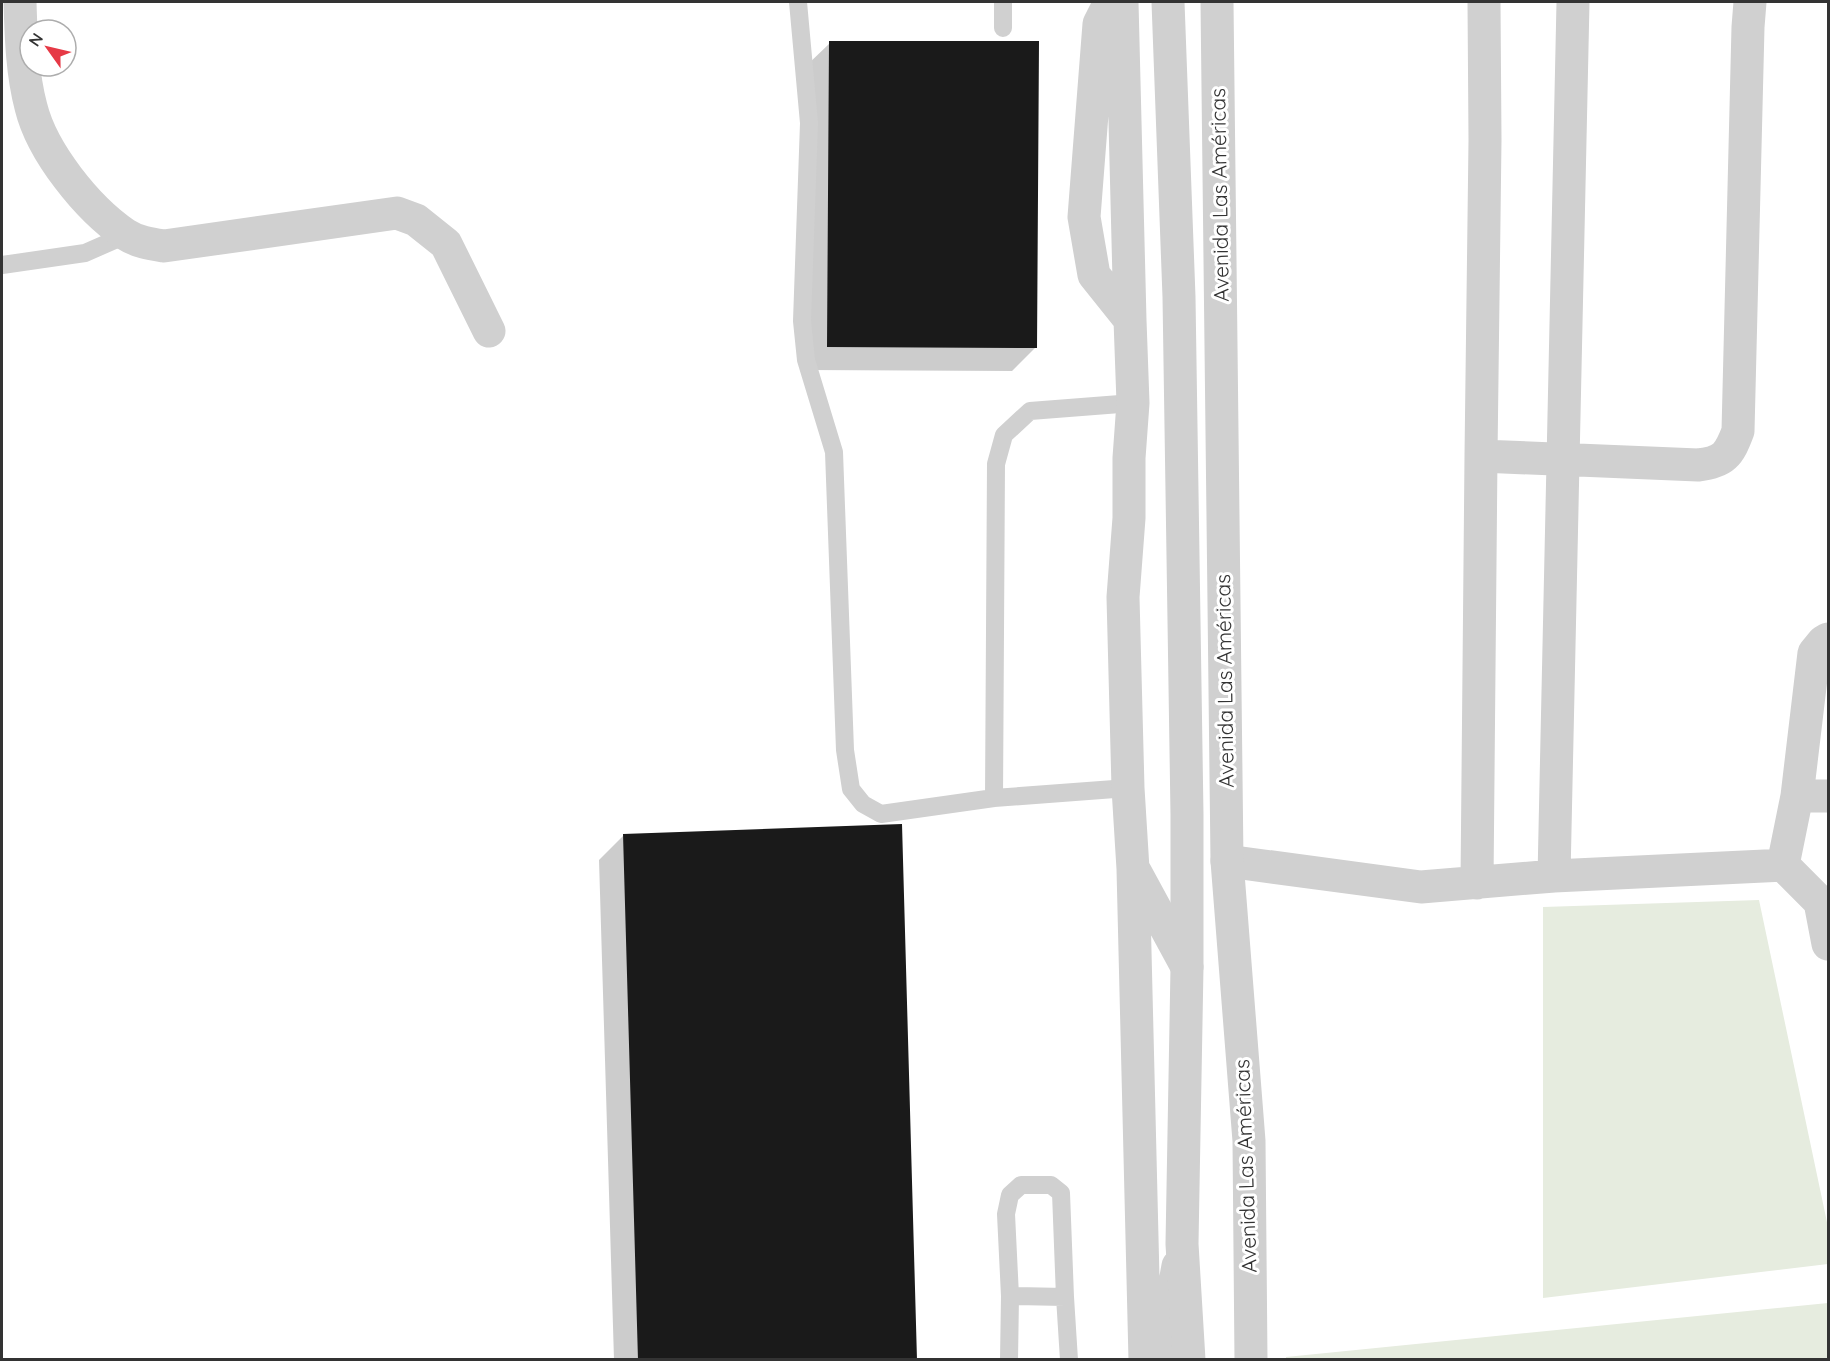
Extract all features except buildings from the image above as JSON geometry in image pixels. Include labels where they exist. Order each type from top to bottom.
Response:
[{"type":"street","points":[[20,2],[21,42],[31,107],[46,147],[78,190],[126,235],[146,243],[164,246],[397,213],[416,219],[446,244],[489,332]]},
{"type":"street","points":[[1110,2],[1099,24],[1084,217],[1094,275],[1130,320]]},
{"type":"street","points":[[1122,2],[1133,403],[1129,458],[1129,519],[1123,597],[1128,788],[1133,869],[1145,1359]]},
{"type":"street","name":"Avenida Las Américas","points":[[1168,2],[1179,297],[1187,967],[1182,1244],[1189,1359]]},
{"type":"street","name":"Avenida Las Américas","points":[[1217,2],[1227,861],[1249,1142],[1251,1359]]},
{"type":"street","points":[[1477,883],[1485,140],[1484,2]]},
{"type":"street","points":[[1554,876],[1573,2]]},
{"type":"street","points":[[1481,456],[1698,465],[1714,463],[1725,457],[1733,444],[1738,431],[1750,2]]},
{"type":"street","points":[[1783,865],[1813,796],[1814,653],[1828,639]]},
{"type":"street","points":[[1227,861],[1421,887],[1554,876],[1783,865],[1820,902],[1828,944]]},
{"type":"street","points":[[1133,869],[1187,967]]},
{"type":"street","points":[[1163,1359],[1182,1244]]},
{"type":"lane","points":[[798,2],[809,123],[802,321],[806,360],[834,452],[845,750],[851,789],[863,804],[881,814],[994,798],[1128,788]]},
{"type":"lane","points":[[1003,28],[1004,2]]},
{"type":"lane","points":[[2,265],[85,253],[126,235]]},
{"type":"lane","points":[[994,798],[996,464],[1004,435],[1030,411],[1133,403]]},
{"type":"lane","points":[[1009,1359],[1010,1296],[1006,1214],[1010,1195],[1021,1185],[1051,1185],[1061,1193],[1069,1359]]},
{"type":"lane","points":[[1010,1296],[1065,1297]]},
{"type":"shaded area","points":[[1759,900],[1828,1227],[1828,1264],[1543,1298],[1543,907]]},
{"type":"shaded area","points":[[1828,1303],[1828,1359],[1286,1359],[1286,1357]]}]
